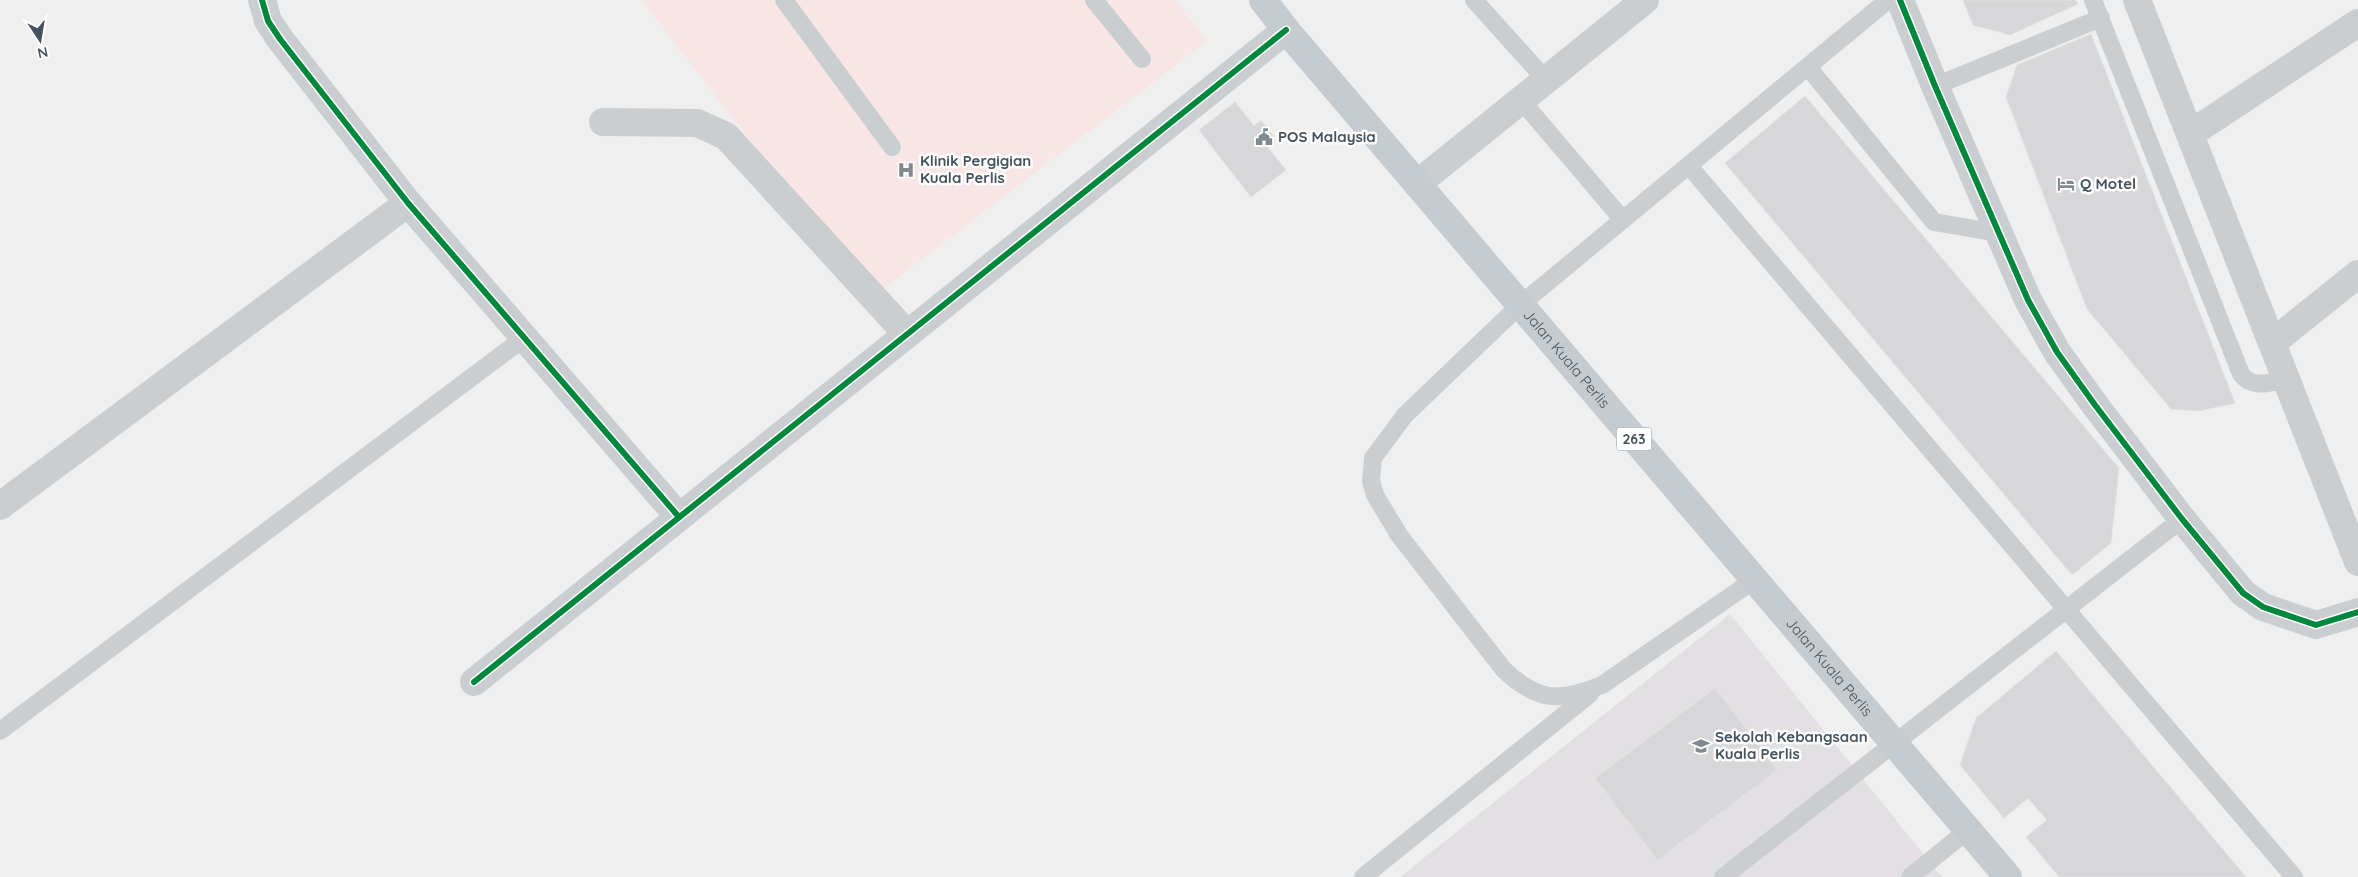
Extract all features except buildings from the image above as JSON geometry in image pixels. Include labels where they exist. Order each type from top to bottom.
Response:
[{"type":"main road","name":"Jalan Kuala Perlis","points":[[1263,0],[1286,30],[1520,306],[2008,877]]},
{"type":"street","points":[[262,0],[268,21],[280,39],[408,203],[679,518]]},
{"type":"street","points":[[1417,184],[1645,0]]},
{"type":"street","points":[[1900,0],[1998,233],[2028,300],[2057,352],[2182,519],[2243,592],[2263,607],[2316,625],[2358,612]]},
{"type":"street","points":[[2137,0],[2358,562]]},
{"type":"street","points":[[2190,134],[2358,23]]},
{"type":"street","points":[[474,682],[1286,30]]},
{"type":"street","points":[[603,122],[697,123],[726,136],[907,334]]},
{"type":"street","points":[[0,506],[408,203]]},
{"type":"street","points":[[2272,343],[2358,274]]},
{"type":"lane","points":[[784,0],[892,147]]},
{"type":"lane","points":[[1094,0],[1142,59]]},
{"type":"lane","points":[[1474,0],[1546,80]]},
{"type":"lane","points":[[1602,685],[1580,694],[1561,698],[1541,695],[1520,684],[1504,670],[1399,535],[1375,495],[1371,481],[1373,458],[1405,415],[1520,306],[1888,0]]},
{"type":"lane","points":[[2093,0],[2241,374],[2246,380],[2260,385],[2286,379]]},
{"type":"lane","points":[[1935,86],[2100,18]]},
{"type":"lane","points":[[1808,67],[1934,222],[1998,233]]},
{"type":"lane","points":[[1521,100],[1623,220]]},
{"type":"lane","points":[[1689,166],[2294,877]]},
{"type":"lane","points":[[0,731],[524,338]]},
{"type":"lane","points":[[1723,877],[2182,519]]},
{"type":"lane","points":[[1363,877],[1602,685],[1754,580]]},
{"type":"lane","points":[[1910,877],[1968,830]]},
{"type":"shaded area","name":"Klinik Pergigian Kuala Perlis","points":[[642,0],[1175,0],[1207,41],[871,298]]},
{"type":"shaded area","name":"Sekolah Kebangsaan Kuala Perlis","points":[[1730,614],[1942,877],[1400,877]]},
{"type":"cycle path","points":[[262,0],[268,21],[280,39],[408,203],[679,517]]},
{"type":"cycle path","points":[[1900,0],[1935,86],[2028,300],[2057,352],[2095,405],[2182,519],[2243,593],[2263,607],[2316,625],[2358,612]]},
{"type":"cycle path","points":[[474,682],[1286,30]]},
{"type":"place","name":"POS Malaysia","points":[[1264,137]]},
{"type":"place","name":"Klinik Pergigian Kuala Perlis","points":[[906,170]]},
{"type":"place","name":"Q Motel","points":[[2066,184]]},
{"type":"place","name":"Sekolah Kebangsaan Kuala Perlis","points":[[1701,746]]}]
